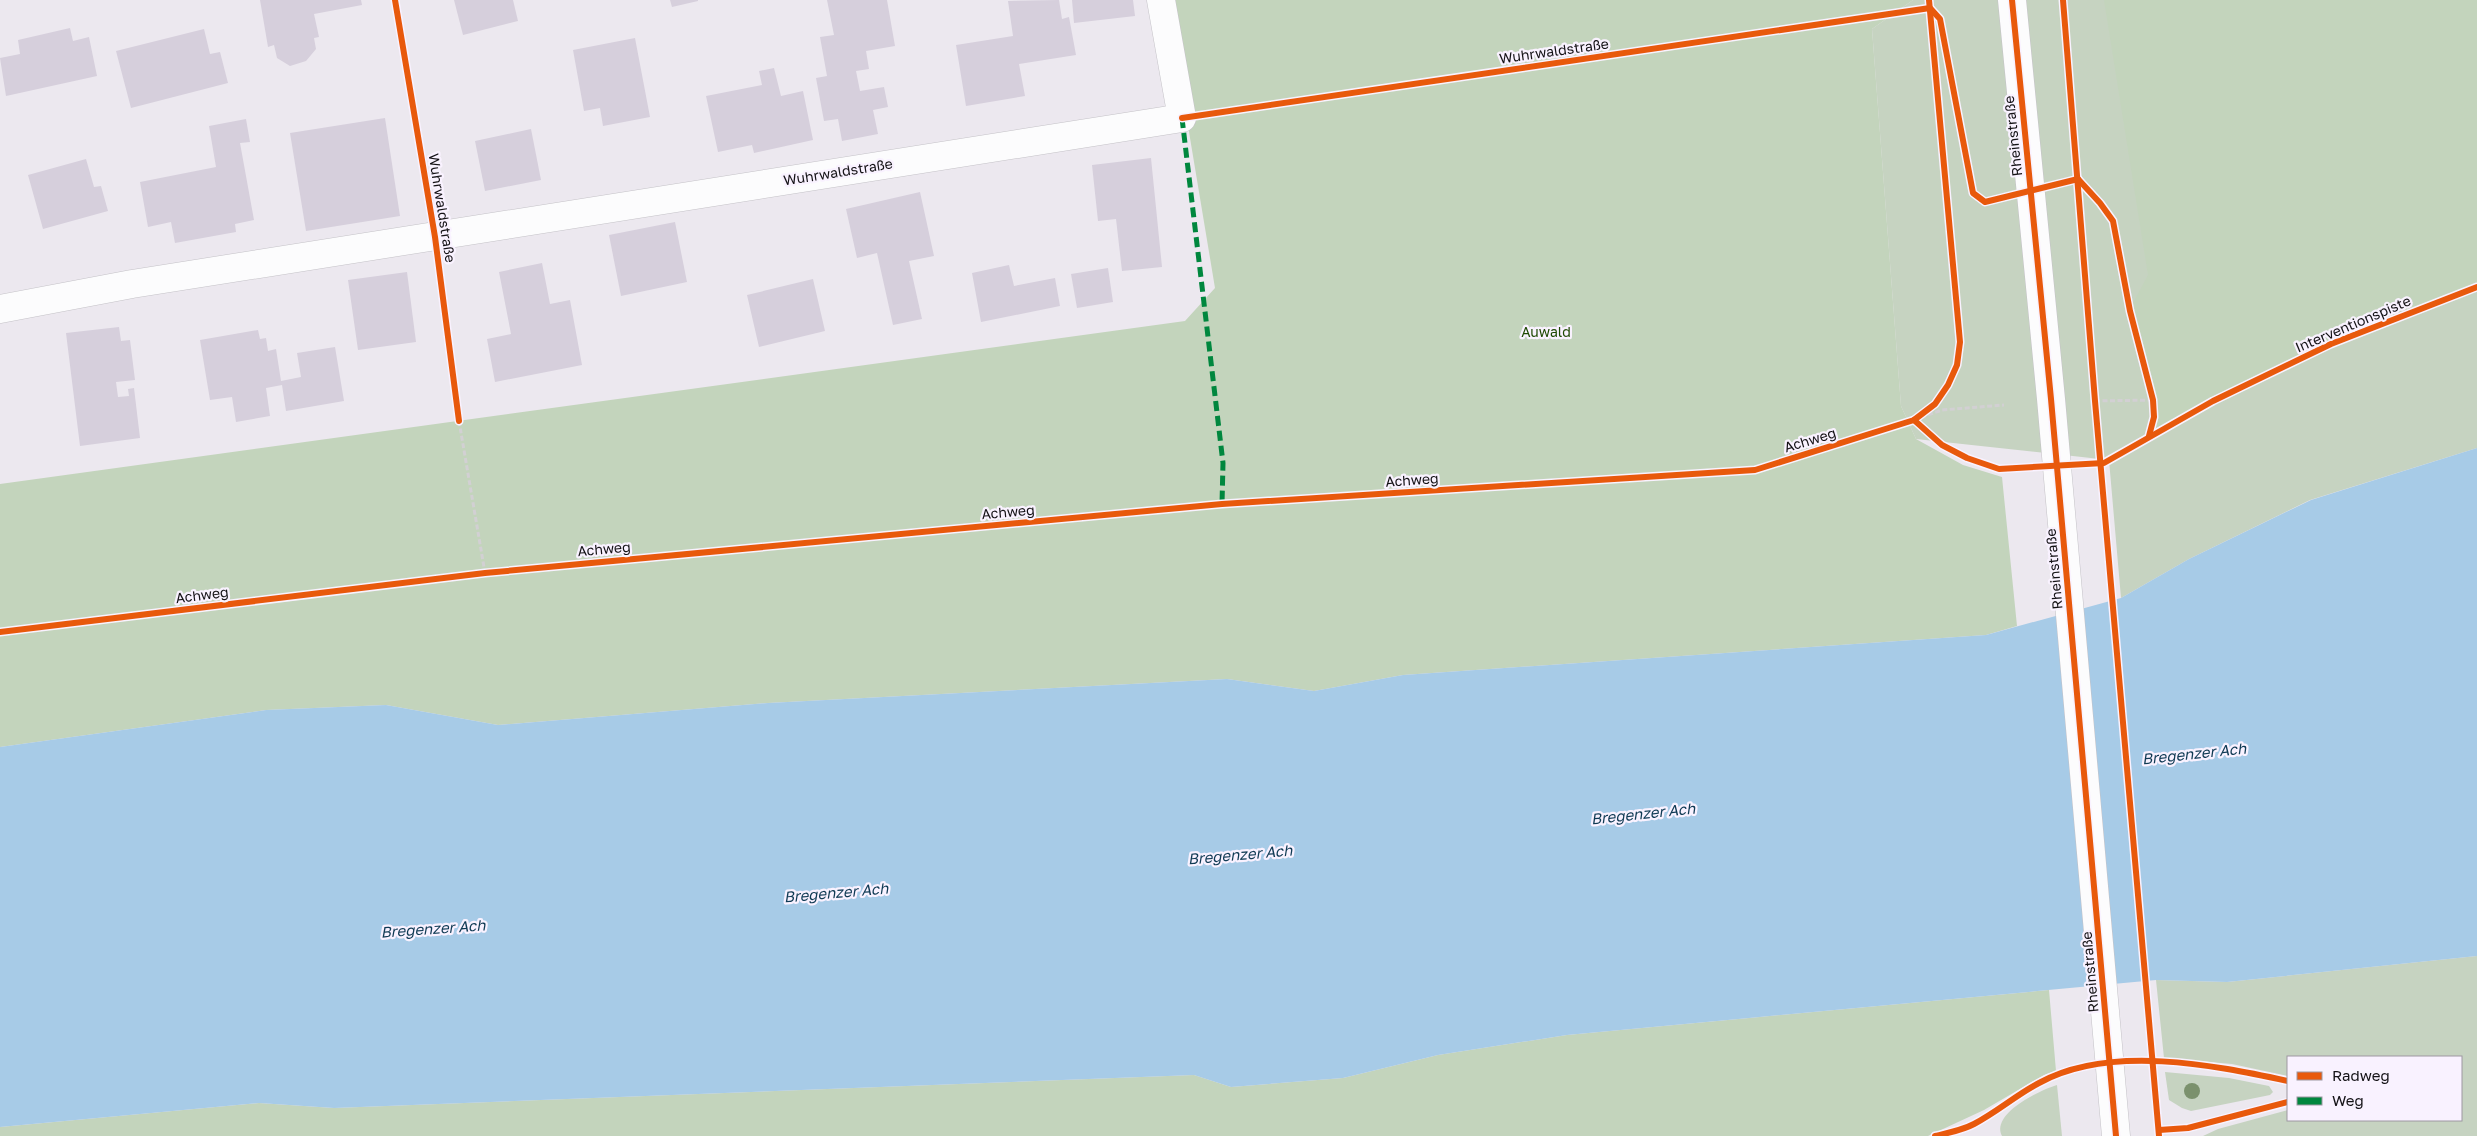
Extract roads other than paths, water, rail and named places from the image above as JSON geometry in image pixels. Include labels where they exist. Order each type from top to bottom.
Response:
[{"type":"street","name":"Wuhrwaldstraße","points":[[0,309],[132,284],[1182,118],[1161,0]]},
{"type":"street","name":"Rheinstraße","points":[[2012,0],[2056,451],[2116,1136]]},
{"type":"water","name":"Bregenzer Ach","points":[[2477,448],[2477,956],[2227,982],[2156,980],[1567,1035],[1438,1055],[1343,1078],[1231,1087],[1194,1075],[334,1108],[259,1103],[0,1127],[0,747],[266,710],[386,705],[498,725],[768,703],[1227,679],[1314,691],[1403,675],[1986,635],[2121,598],[2189,559],[2311,500]]},
{"type":"park label","name":"Auwald","points":[[1546,332]]}]
